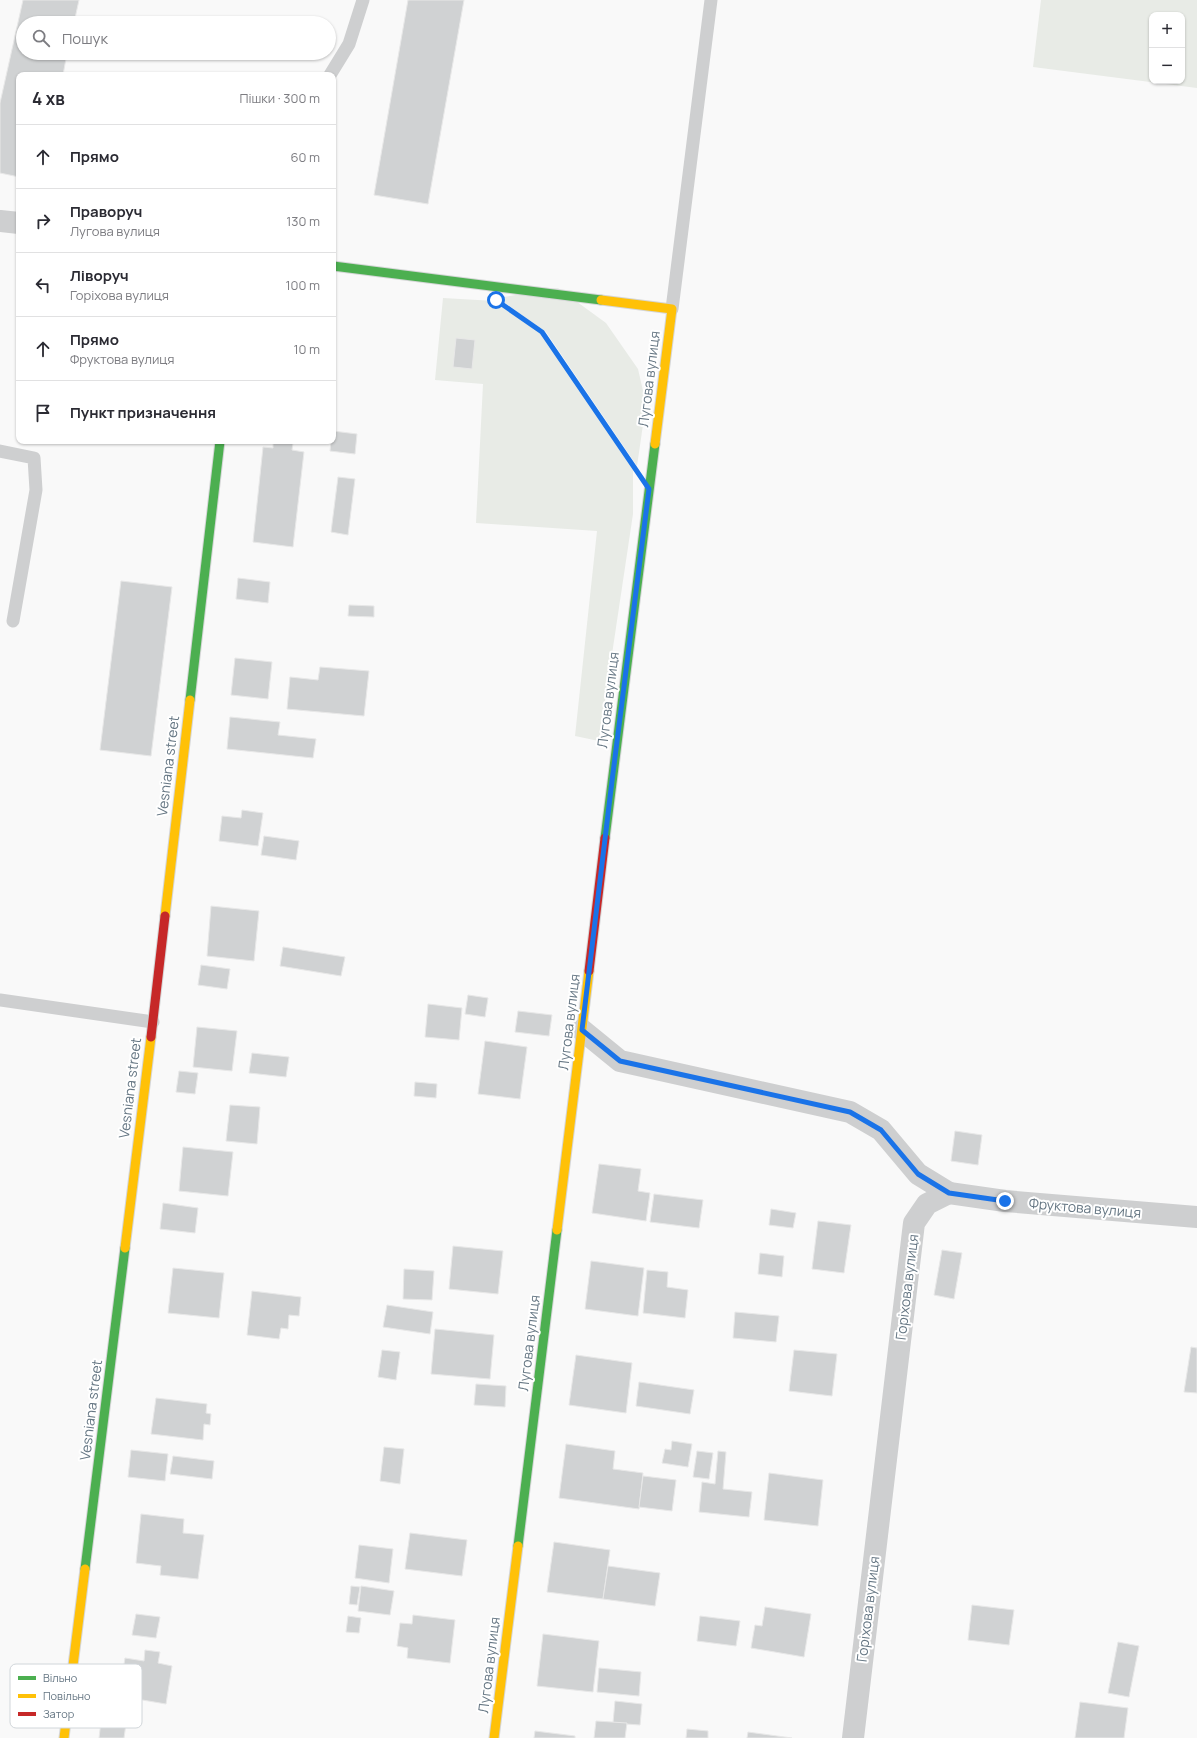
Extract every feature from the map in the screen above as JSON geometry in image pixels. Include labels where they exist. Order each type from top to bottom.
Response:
[{"type":"street","points":[[0,221],[16,224]]},
{"type":"street","points":[[336,266],[672,309]]},
{"type":"street","name":"Лугова вулиця","points":[[494,1738],[672,309]]},
{"type":"street","name":"Vesniana street","points":[[73,1664],[153,1022],[220,444]]},
{"type":"street","points":[[582,1030],[620,1061],[850,1112],[881,1130],[918,1174],[949,1193]]},
{"type":"street","name":"Фруктова вулиця","points":[[949,1193],[1005,1201],[1197,1217]]},
{"type":"street","name":"Горіхова вулиця","points":[[853,1738],[914,1223],[927,1204],[949,1193]]},
{"type":"street","name":"Vesniana street","points":[[64,1738],[65,1728]]},
{"type":"lane","points":[[332,72],[348,44],[364,0]]},
{"type":"lane","points":[[672,309],[711,0]]},
{"type":"lane","points":[[0,451],[34,458],[36,490],[12,621]]},
{"type":"lane","points":[[0,1000],[153,1022]]},
{"type":"path","points":[[519,316],[542,332],[627,456]]},
{"type":"shaded area","points":[[1041,0],[1197,0],[1197,88],[1166,84],[1185,84],[1185,12],[1149,12],[1149,82],[1033,67]]},
{"type":"shaded area","points":[[558,288],[606,323],[638,369],[646,404],[637,466],[546,332],[498,298]]},
{"type":"shaded area","points":[[443,298],[495,301],[542,333],[633,470],[633,514],[599,741],[575,736],[597,531],[476,523],[483,384],[435,380]]},
{"type":"building","points":[[23,0],[79,0],[76,16],[19,16]]},
{"type":"building","points":[[408,0],[464,0],[428,204],[374,195]]},
{"type":"building","points":[[16,31],[16,60],[66,60],[64,72],[16,72],[16,176],[0,173],[0,103]]},
{"type":"building","points":[[456,338],[475,340],[472,369],[453,367]]},
{"type":"building","points":[[336,431],[357,434],[355,454],[330,451],[331,444],[336,444]]},
{"type":"building","points":[[273,444],[293,444],[292,450],[304,452],[293,547],[253,542],[263,447],[273,448]]},
{"type":"building","points":[[338,477],[355,479],[348,535],[331,532]]},
{"type":"building","points":[[238,578],[270,582],[268,603],[236,599]]},
{"type":"building","points":[[121,581],[172,587],[151,756],[100,750]]},
{"type":"building","points":[[349,605],[374,606],[374,617],[348,616]]},
{"type":"building","points":[[235,658],[272,662],[268,699],[231,695]]},
{"type":"building","points":[[320,667],[369,671],[364,716],[287,709],[290,677],[318,680]]},
{"type":"building","points":[[230,717],[280,722],[278,735],[316,739],[313,758],[227,749]]},
{"type":"building","points":[[242,810],[263,813],[258,846],[219,841],[222,816],[241,818]]},
{"type":"building","points":[[264,836],[299,841],[296,860],[261,855]]},
{"type":"building","points":[[211,906],[259,911],[254,961],[207,956]]},
{"type":"building","points":[[283,947],[345,957],[341,976],[280,966]]},
{"type":"building","points":[[201,965],[230,969],[227,989],[198,985]]},
{"type":"building","points":[[468,995],[488,998],[485,1017],[465,1014]]},
{"type":"building","points":[[428,1004],[462,1008],[459,1040],[425,1037]]},
{"type":"building","points":[[518,1011],[552,1015],[549,1036],[515,1032]]},
{"type":"building","points":[[197,1027],[237,1031],[232,1071],[193,1067]]},
{"type":"building","points":[[485,1041],[527,1047],[520,1099],[478,1094]]},
{"type":"building","points":[[252,1053],[289,1057],[286,1077],[249,1073]]},
{"type":"building","points":[[179,1071],[198,1073],[195,1094],[176,1092]]},
{"type":"building","points":[[415,1082],[437,1084],[436,1098],[414,1096]]},
{"type":"building","points":[[230,1105],[260,1107],[257,1144],[226,1141]]},
{"type":"building","points":[[955,1131],[982,1135],[978,1165],[951,1161]]},
{"type":"building","points":[[183,1147],[233,1152],[228,1196],[179,1191]]},
{"type":"building","points":[[599,1164],[641,1169],[638,1191],[650,1193],[646,1221],[592,1213]]},
{"type":"building","points":[[654,1194],[703,1200],[699,1228],[650,1222]]},
{"type":"building","points":[[163,1203],[198,1208],[195,1233],[160,1229]]},
{"type":"building","points":[[771,1209],[796,1213],[793,1228],[769,1225]]},
{"type":"building","points":[[818,1221],[851,1225],[844,1273],[812,1269]]},
{"type":"building","points":[[453,1246],[503,1251],[498,1294],[449,1289]]},
{"type":"building","points":[[942,1250],[962,1253],[954,1299],[934,1295]]},
{"type":"building","points":[[760,1253],[784,1256],[782,1277],[758,1274]]},
{"type":"building","points":[[591,1261],[644,1268],[638,1316],[585,1309]]},
{"type":"building","points":[[173,1268],[224,1273],[219,1318],[168,1313]]},
{"type":"building","points":[[404,1269],[434,1271],[432,1300],[403,1299]]},
{"type":"building","points":[[647,1270],[668,1272],[667,1287],[688,1290],[685,1318],[643,1313]]},
{"type":"building","points":[[252,1291],[301,1297],[299,1316],[289,1315],[288,1329],[281,1328],[279,1339],[247,1335]]},
{"type":"building","points":[[387,1305],[433,1312],[430,1334],[383,1327]]},
{"type":"building","points":[[735,1312],[779,1316],[776,1342],[733,1338]]},
{"type":"building","points":[[435,1329],[494,1335],[490,1379],[431,1374]]},
{"type":"building","points":[[1191,1347],[1197,1348],[1197,1393],[1184,1392]]},
{"type":"building","points":[[382,1350],[400,1352],[396,1380],[378,1377]]},
{"type":"building","points":[[794,1350],[837,1354],[832,1396],[789,1391]]},
{"type":"building","points":[[576,1355],[632,1363],[626,1413],[569,1405]]},
{"type":"building","points":[[639,1382],[694,1390],[690,1414],[636,1406]]},
{"type":"building","points":[[476,1384],[506,1386],[505,1407],[474,1405]]},
{"type":"building","points":[[156,1398],[207,1404],[206,1413],[211,1414],[210,1425],[204,1424],[203,1440],[151,1434]]},
{"type":"building","points":[[672,1441],[692,1444],[688,1467],[662,1463],[665,1449],[671,1450]]},
{"type":"building","points":[[566,1444],[615,1451],[613,1469],[643,1473],[639,1509],[559,1498]]},
{"type":"building","points":[[384,1447],[404,1449],[400,1484],[380,1481]]},
{"type":"building","points":[[131,1450],[168,1454],[165,1481],[128,1477]]},
{"type":"building","points":[[697,1451],[713,1453],[709,1479],[693,1477]]},
{"type":"building","points":[[718,1451],[726,1452],[723,1489],[752,1492],[749,1517],[699,1512],[702,1482],[715,1484]]},
{"type":"building","points":[[173,1456],[214,1461],[212,1479],[170,1474]]},
{"type":"building","points":[[769,1473],[823,1480],[818,1526],[764,1520]]},
{"type":"building","points":[[643,1476],[676,1480],[672,1511],[639,1507]]},
{"type":"building","points":[[141,1514],[184,1519],[183,1533],[204,1535],[198,1579],[160,1575],[161,1566],[136,1563]]},
{"type":"building","points":[[410,1533],[467,1540],[462,1576],[405,1569]]},
{"type":"building","points":[[554,1542],[610,1550],[603,1599],[547,1592]]},
{"type":"building","points":[[359,1545],[393,1549],[389,1583],[355,1578]]},
{"type":"building","points":[[608,1566],[660,1573],[655,1606],[603,1599]]},
{"type":"building","points":[[351,1586],[360,1587],[357,1605],[349,1604]]},
{"type":"building","points":[[361,1586],[394,1591],[390,1615],[358,1611]]},
{"type":"building","points":[[972,1605],[1014,1610],[1009,1645],[968,1640]]},
{"type":"building","points":[[765,1607],[811,1614],[804,1657],[751,1648],[755,1625],[762,1626]]},
{"type":"building","points":[[136,1614],[160,1617],[156,1638],[132,1635]]},
{"type":"building","points":[[413,1615],[455,1620],[450,1663],[407,1658],[408,1648],[397,1646],[400,1623],[412,1624]]},
{"type":"building","points":[[348,1616],[361,1618],[359,1633],[346,1632]]},
{"type":"building","points":[[700,1616],[740,1621],[736,1646],[697,1641]]},
{"type":"building","points":[[543,1634],[599,1641],[593,1692],[537,1686]]},
{"type":"building","points":[[1118,1642],[1139,1646],[1129,1697],[1108,1693]]},
{"type":"building","points":[[145,1650],[160,1652],[158,1663],[172,1666],[166,1704],[142,1700],[142,1664],[124,1664],[125,1658],[144,1661]]},
{"type":"building","points":[[599,1668],[641,1672],[639,1696],[597,1692]]},
{"type":"building","points":[[615,1701],[642,1704],[640,1725],[613,1723]]},
{"type":"building","points":[[1080,1702],[1128,1708],[1124,1738],[1075,1738]]},
{"type":"building","points":[[596,1721],[627,1723],[625,1738],[594,1738]]},
{"type":"building","points":[[100,1728],[125,1728],[124,1738],[99,1738]]},
{"type":"building","points":[[687,1729],[708,1731],[708,1738],[686,1738]]},
{"type":"building","points":[[535,1731],[575,1736],[575,1738],[534,1738]]},
{"type":"building","points":[[748,1732],[792,1738],[747,1738]]},
{"type":"traffic: fast","points":[[336,266],[601,300]]},
{"type":"traffic: fast","points":[[190,700],[220,444]]},
{"type":"traffic: fast","points":[[605,838],[655,444]]},
{"type":"traffic: fast","points":[[518,1546],[557,1230]]},
{"type":"traffic: fast","points":[[85,1569],[125,1248]]},
{"type":"traffic: slow","points":[[601,300],[672,309],[655,444]]},
{"type":"traffic: slow","points":[[165,916],[190,700]]},
{"type":"traffic: slow","points":[[557,1230],[589,971]]},
{"type":"traffic: slow","points":[[125,1248],[151,1037]]},
{"type":"traffic: slow","points":[[494,1738],[518,1546]]},
{"type":"traffic: slow","points":[[73,1664],[85,1569]]},
{"type":"traffic: slow","points":[[64,1738],[65,1728]]},
{"type":"traffic: jam","points":[[589,971],[605,838]]},
{"type":"traffic: jam","points":[[151,1037],[165,916]]},
{"type":"route","points":[[496,300],[542,332],[649,489],[582,1030],[620,1061],[850,1112],[881,1130],[918,1174],[949,1193],[1005,1201]]}]
